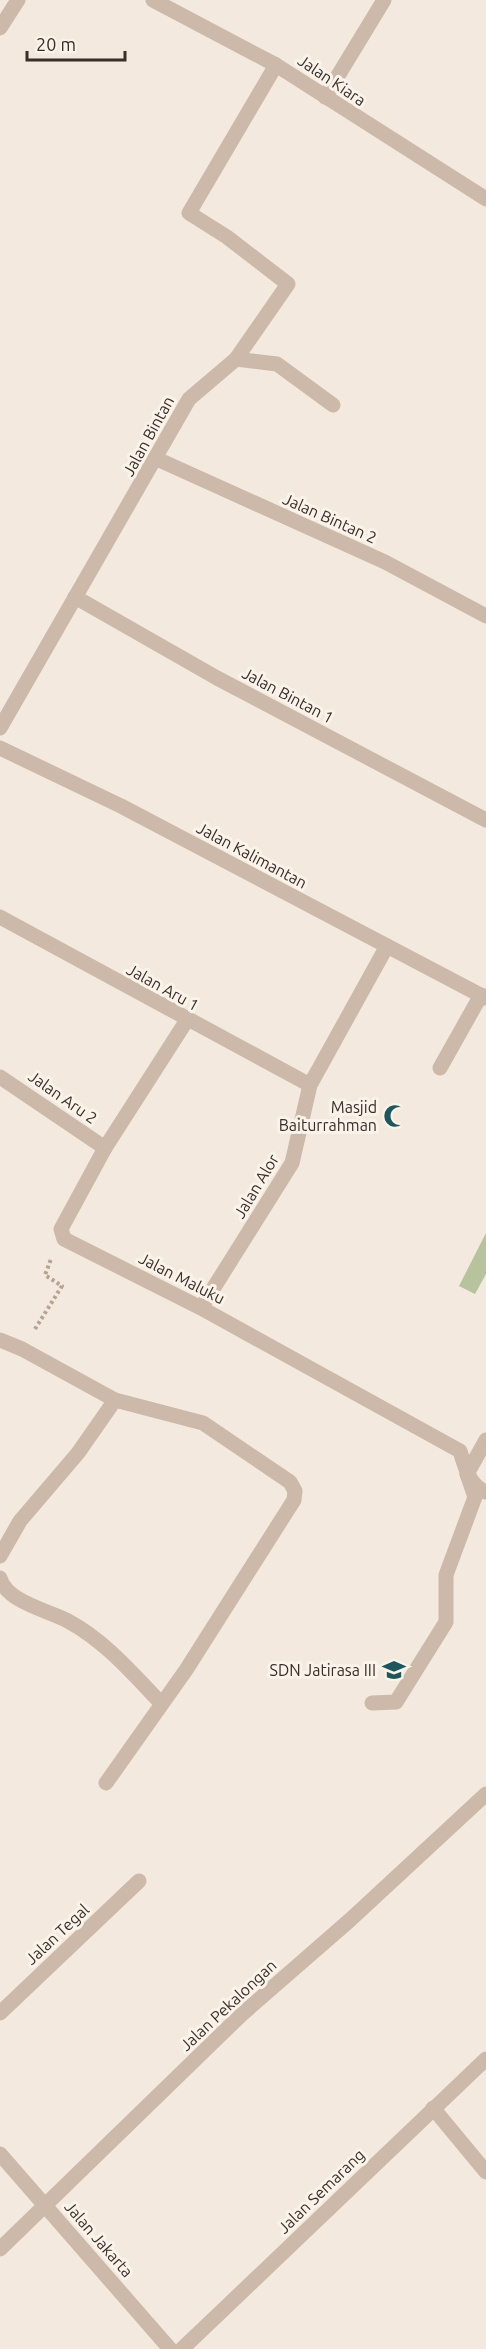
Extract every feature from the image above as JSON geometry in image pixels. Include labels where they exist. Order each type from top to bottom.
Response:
[{"type":"street","points":[[0,28],[18,0]]},
{"type":"street","name":"Jalan Kiara","points":[[153,0],[276,65],[486,199]]},
{"type":"street","points":[[325,97],[384,0]]},
{"type":"street","name":"Jalan Bintan","points":[[0,728],[157,459],[189,399],[237,359],[288,284],[227,237],[189,213],[276,65]]},
{"type":"street","points":[[237,359],[277,364],[333,405]]},
{"type":"street","name":"Jalan Bintan 2","points":[[157,459],[385,562],[486,616]]},
{"type":"street","name":"Jalan Bintan 1","points":[[75,597],[217,678],[486,820]]},
{"type":"street","name":"Jalan Kalimantan","points":[[0,748],[121,806],[484,996]]},
{"type":"street","name":"Jalan Aru 1","points":[[0,917],[310,1085]]},
{"type":"street","name":"Jalan Alor","points":[[201,1308],[292,1163],[310,1085],[387,946]]},
{"type":"street","points":[[440,1068],[484,996]]},
{"type":"street","points":[[61,1230],[105,1148],[187,1020]]},
{"type":"street","name":"Jalan Aru 2","points":[[0,1077],[105,1148]]},
{"type":"street","name":"Jalan Maluku","points":[[61,1230],[64,1239],[73,1245],[201,1308],[460,1451],[467,1473],[480,1490],[486,1492]]},
{"type":"street","points":[[0,1340],[22,1349],[115,1400],[203,1423],[290,1482],[295,1491],[294,1500],[223,1613],[106,1783]]},
{"type":"street","points":[[0,1556],[20,1521],[78,1453],[115,1400]]},
{"type":"street","points":[[372,1703],[396,1702],[446,1622],[446,1575],[475,1497],[467,1473],[486,1440]]},
{"type":"street","points":[[0,1578],[10,1593],[89,1634],[110,1651],[161,1702]]},
{"type":"street","name":"Jalan Pekalongan","points":[[0,2249],[47,2206],[241,2015],[350,1920],[486,1794]]},
{"type":"street","name":"Jalan Tegal","points":[[0,2013],[139,1881]]},
{"type":"street","name":"Jalan Semarang","points":[[182,2349],[486,2059]]},
{"type":"street","points":[[434,2108],[486,2172]]},
{"type":"street","name":"Jalan Jakarta","points":[[0,2154],[170,2349]]},
{"type":"path","points":[[22,1349],[62,1286],[45,1275],[61,1230]]},
{"type":"green space","points":[[486,1233],[486,1274],[475,1294],[459,1286]]},
{"type":"place","name":"Masjid Baiturrahman","points":[[395,1116]]},
{"type":"place","name":"SDN Jatirasa III","points":[[394,1670]]}]
